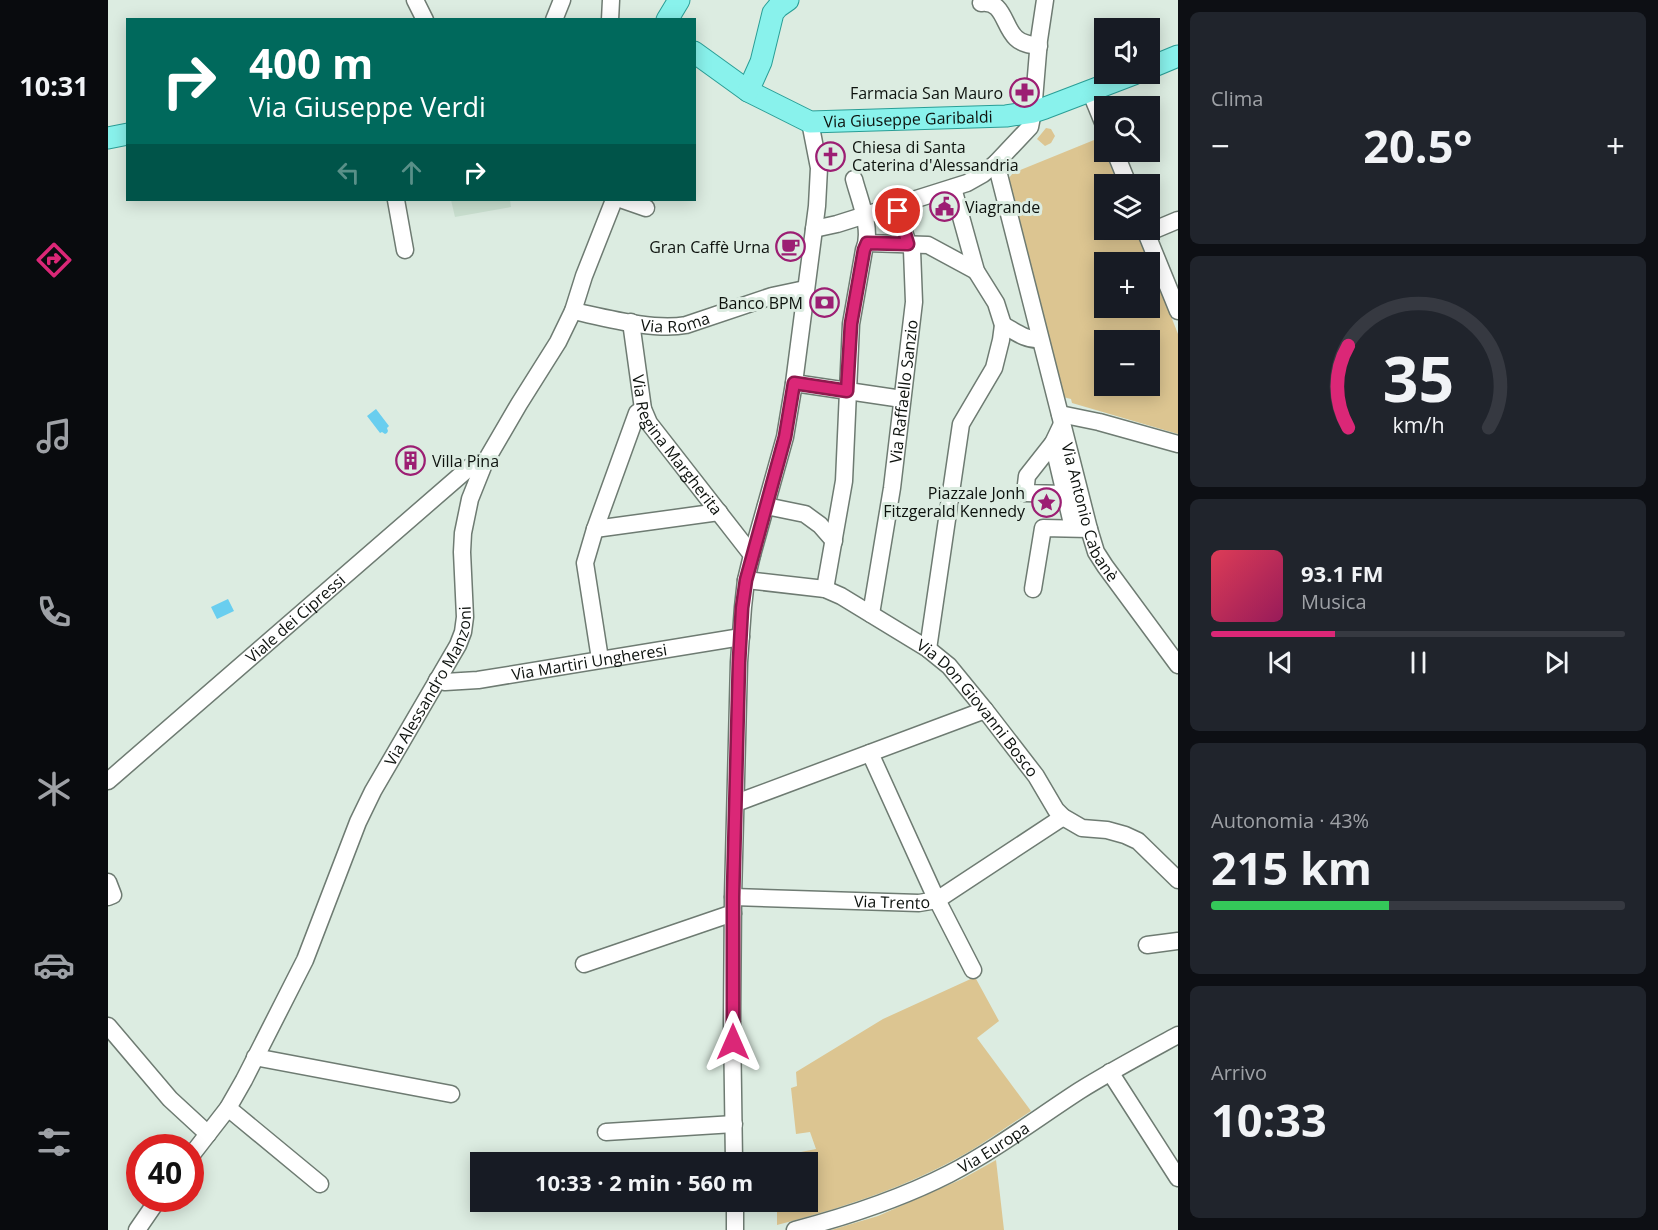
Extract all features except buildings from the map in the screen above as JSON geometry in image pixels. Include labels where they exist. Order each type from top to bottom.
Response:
[{"type":"main road","points":[[668,18],[679,0]]},
{"type":"main road","points":[[748,91],[761,62],[773,13],[788,0]]},
{"type":"main road","name":"Via Giuseppe Garibaldi","points":[[696,53],[748,91],[810,122],[1006,116],[1033,112],[1108,84]]},
{"type":"main road","points":[[1160,63],[1178,56]]},
{"type":"main road","points":[[108,138],[126,134]]},
{"type":"street","points":[[415,0],[424,18]]},
{"type":"street","points":[[555,18],[562,0]]},
{"type":"street","points":[[610,18],[611,0]]},
{"type":"street","points":[[814,229],[953,188],[975,178],[996,164],[1030,127],[1045,0]]},
{"type":"street","points":[[981,3],[993,3],[999,9],[1018,40],[1039,46]]},
{"type":"street","points":[[1090,91],[1094,101]]},
{"type":"street","points":[[734,1152],[733,905],[741,637],[746,580],[785,437],[794,383],[817,206],[819,168],[810,122]]},
{"type":"street","name":"Via Antonio Cabanè","points":[[996,164],[1061,419],[1081,529],[1105,566],[1178,665]]},
{"type":"street","points":[[825,589],[844,482],[851,324],[868,231],[854,179]]},
{"type":"street","points":[[928,649],[961,424],[994,368],[1003,325],[996,303],[976,271],[953,188]]},
{"type":"street","points":[[396,201],[405,250]]},
{"type":"street","name":"Via Alessandro Manzoni","points":[[204,1139],[228,1108],[244,1080],[305,960],[358,822],[373,791],[458,645],[465,617],[462,552],[463,533],[470,499],[484,464],[558,342],[573,311],[592,254],[614,201]]},
{"type":"street","points":[[626,201],[646,208]]},
{"type":"street","name":"Via Raffaello Sanzio","points":[[871,614],[892,488],[914,302],[912,250],[896,206]]},
{"type":"street","points":[[1160,226],[1178,220]]},
{"type":"street","points":[[1150,240],[1177,307]]},
{"type":"street","points":[[867,243],[928,245],[976,271]]},
{"type":"street","name":"Via Roma","points":[[573,311],[673,327],[686,325],[772,296],[805,289]]},
{"type":"street","name":"Via Regina Margherita","points":[[631,322],[643,409],[649,423],[752,555]]},
{"type":"street","points":[[1003,325],[1026,337],[1034,340],[1040,339]]},
{"type":"street","points":[[794,383],[902,399]]},
{"type":"street","points":[[600,659],[585,563],[637,413],[643,409]]},
{"type":"street","points":[[1065,494],[1025,493],[1027,476],[1053,443],[1061,419],[1099,422],[1178,444]]},
{"type":"street","points":[[1033,589],[1043,528],[1081,529],[1065,494],[1053,443]]},
{"type":"street","name":"Viale dei Cipressi","points":[[108,781],[470,467],[484,464]]},
{"type":"street","points":[[766,506],[805,514],[820,525],[834,541]]},
{"type":"street","points":[[595,529],[719,512]]},
{"type":"street","name":"Via Don Giovanni Bosco","points":[[746,580],[825,589],[841,596],[928,649],[949,666],[985,710],[1036,776],[1056,810],[1063,817]]},
{"type":"street","name":"Via Martiri Ungheresi","points":[[437,680],[478,680],[741,637]]},
{"type":"street","points":[[736,803],[985,710]]},
{"type":"street","points":[[870,753],[937,900],[973,970]]},
{"type":"street","points":[[1063,817],[1082,828],[1107,830],[1138,841],[1178,880]]},
{"type":"street","name":"Via Trento","points":[[733,905],[919,903],[937,900],[1063,817]]},
{"type":"street","points":[[108,882],[113,895],[108,897]]},
{"type":"street","points":[[584,964],[733,905]]},
{"type":"street","points":[[1148,945],[1178,941]]},
{"type":"street","points":[[108,1026],[170,1099],[208,1134]]},
{"type":"street","name":"Via Europa","points":[[795,1230],[866,1209],[914,1191],[948,1174],[1110,1072],[1178,1035]]},
{"type":"street","points":[[255,1057],[451,1094]]},
{"type":"street","points":[[1110,1072],[1178,1178]]},
{"type":"street","points":[[228,1108],[320,1184]]},
{"type":"street","points":[[606,1132],[734,1124]]},
{"type":"street","points":[[137,1230],[149,1212]]},
{"type":"street","points":[[735,1212],[735,1230]]},
{"type":"shaded area","points":[[1046,128],[1051,129],[1055,136],[1051,143],[1045,146],[1037,139]]},
{"type":"shaded area","points":[[1094,140],[1094,162],[1109,162],[1114,174],[1094,174],[1094,240],[1141,240],[1146,252],[1094,252],[1094,318],[1160,318],[1160,288],[1178,334],[1178,434],[1072,403],[1071,399],[1063,397],[1008,179],[1013,173]]},
{"type":"shaded area","points":[[451,201],[510,201],[511,207],[455,217]]},
{"type":"shaded area","points":[[975,977],[999,1021],[977,1038],[1031,1111],[964,1155],[911,1181],[845,1205],[777,1225],[777,1212],[818,1212],[818,1152],[801,1152],[816,1149],[810,1132],[796,1134],[791,1088],[797,1086],[796,1072],[883,1019]]},
{"type":"shaded area","points":[[996,1160],[1004,1230],[831,1230],[878,1216],[962,1179]]},
{"type":"water","points":[[376,409],[389,426],[385,434],[380,433],[367,416]]},
{"type":"water","points":[[228,599],[234,611],[217,619],[211,607]]},
{"type":"place","name":"Farmacia San Mauro","points":[[1024,93]]},
{"type":"place","name":"Chiesa di Santa Caterina d'Alessandria","points":[[831,156]]},
{"type":"place","name":"Viagrande","points":[[944,207]]},
{"type":"place","name":"Gran Caffè Urna","points":[[791,247]]},
{"type":"place","name":"Banco BPM","points":[[824,303]]},
{"type":"place","name":"Villa Pina","points":[[411,461]]},
{"type":"place","name":"Piazzale Jonh Fitzgerald Kennedy","points":[[1046,502]]},
{"type":"route","points":[[733,1042],[733,897],[739,662],[746,580],[785,437],[794,383],[847,391],[851,324],[864,250],[867,243],[908,244],[898,211]]}]
